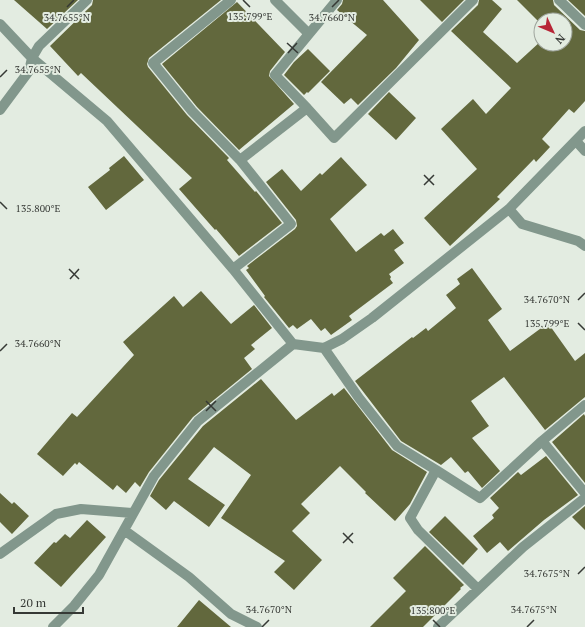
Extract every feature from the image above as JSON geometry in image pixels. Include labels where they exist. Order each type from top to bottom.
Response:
[{"type":"street","points":[[0,110],[29,71],[32,58],[39,46],[87,0]]},
{"type":"street","points":[[231,0],[153,64],[192,111],[240,160],[291,224],[233,269]]},
{"type":"street","points":[[274,0],[309,34]]},
{"type":"street","points":[[337,0],[275,75],[334,138],[473,0]]},
{"type":"street","points":[[559,0],[585,25]]},
{"type":"street","points":[[0,24],[32,58],[106,121],[233,269],[293,344],[324,348],[342,339],[395,301],[509,209],[576,142],[585,131]]},
{"type":"street","points":[[240,160],[307,108]]},
{"type":"street","points":[[576,142],[585,151]]},
{"type":"street","points":[[509,209],[522,224],[578,242],[585,246]]},
{"type":"street","points":[[53,627],[74,606],[99,575],[154,476],[198,421],[293,344]]},
{"type":"street","points":[[324,348],[359,398],[397,446],[480,498],[542,441],[585,405]]},
{"type":"street","points":[[542,441],[585,493]]},
{"type":"street","points":[[436,470],[410,518],[418,530],[478,589]]},
{"type":"street","points":[[438,627],[523,547],[585,498]]},
{"type":"street","points":[[0,554],[56,514],[81,509],[132,514]]},
{"type":"street","points":[[124,530],[189,577],[231,614],[257,627]]},
{"type":"building","points":[[14,0],[78,0],[47,29]]},
{"type":"building","points":[[93,0],[221,0],[149,58],[147,64],[187,115],[229,158],[227,160],[255,192],[256,191],[282,223],[239,256],[179,189],[192,178],[81,73],[78,76],[50,46],[92,5]]},
{"type":"building","points":[[343,0],[383,0],[419,40],[396,68],[358,105],[351,98],[344,104],[321,82],[367,35],[337,10],[342,4]]},
{"type":"building","points":[[420,0],[464,0],[442,22]]},
{"type":"building","points":[[479,0],[492,0],[502,9],[483,32],[517,63],[533,48],[533,52],[573,52],[573,23],[580,30],[585,31],[585,101],[574,113],[569,109],[542,139],[550,147],[536,162],[534,159],[497,197],[500,199],[450,246],[424,218],[477,169],[441,129],[473,99],[486,114],[511,88],[451,31],[478,5]]},
{"type":"building","points":[[517,0],[553,0],[554,5],[561,12],[533,12],[533,16]]},
{"type":"building","points":[[568,0],[585,0],[585,16]]},
{"type":"building","points":[[237,2],[285,52],[270,71],[269,76],[294,104],[239,150],[197,107],[162,64]]},
{"type":"building","points":[[308,49],[330,71],[308,93],[307,92],[304,95],[284,75],[294,62]]},
{"type":"building","points":[[389,92],[416,118],[396,140],[368,114]]},
{"type":"building","points":[[124,156],[144,180],[106,210],[88,187],[110,170],[109,168]]},
{"type":"building","points":[[341,157],[367,185],[330,219],[356,252],[381,233],[384,236],[393,229],[404,243],[394,250],[404,263],[389,274],[393,283],[349,316],[352,320],[331,335],[325,328],[321,331],[311,319],[297,329],[293,325],[289,328],[264,297],[265,296],[246,270],[249,268],[247,266],[297,226],[296,220],[266,182],[282,169],[301,191],[320,173],[322,175]]},
{"type":"building","points":[[472,268],[502,309],[488,320],[510,351],[548,323],[575,361],[585,353],[585,397],[545,430],[504,377],[471,401],[489,426],[472,438],[500,471],[482,488],[468,471],[465,473],[451,457],[441,465],[401,441],[355,381],[412,337],[413,338],[426,328],[428,331],[456,308],[446,295],[460,284],[457,279]]},
{"type":"building","points":[[201,291],[231,324],[254,305],[272,328],[251,345],[255,349],[244,358],[252,369],[193,417],[149,472],[140,487],[135,482],[126,493],[117,485],[113,490],[79,462],[77,465],[75,463],[63,476],[37,454],[72,413],[77,417],[134,355],[123,342],[174,296],[183,307]]},
{"type":"building","points":[[261,379],[296,420],[332,393],[334,396],[344,388],[392,450],[427,472],[410,504],[395,521],[365,493],[366,492],[340,466],[301,504],[310,513],[292,531],[322,560],[294,590],[274,572],[285,561],[221,518],[251,475],[214,447],[188,479],[225,505],[209,527],[174,501],[166,510],[150,496],[159,480],[203,426]]},
{"type":"building","points":[[584,414],[585,416],[585,483],[552,442]]},
{"type":"building","points":[[546,456],[578,495],[544,520],[508,551],[500,542],[487,553],[473,536],[494,518],[492,515],[499,508],[490,498],[518,472],[521,475]]},
{"type":"building","points":[[0,493],[12,504],[14,502],[29,516],[12,534],[0,522]]},
{"type":"building","points":[[585,506],[585,530],[572,517]]},
{"type":"building","points":[[445,516],[478,549],[463,565],[429,532]]},
{"type":"building","points":[[87,520],[106,537],[61,587],[34,563],[54,542],[56,543],[65,534],[70,538]]},
{"type":"building","points":[[425,546],[464,585],[423,627],[370,627],[406,591],[393,578]]},
{"type":"building","points":[[199,600],[231,627],[177,627]]}]
